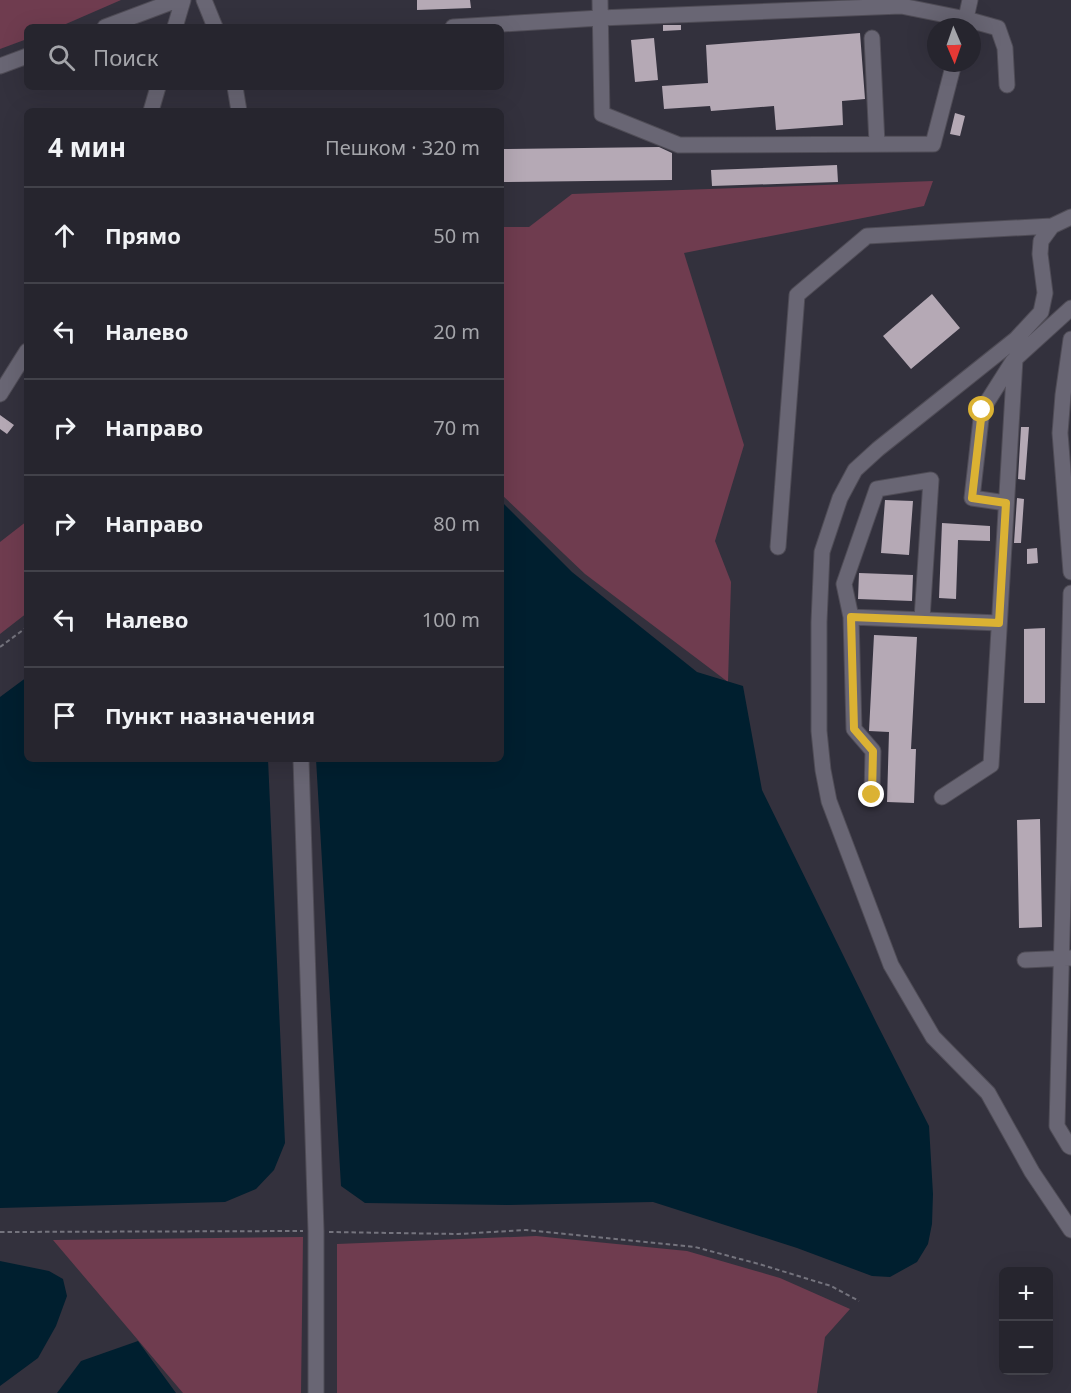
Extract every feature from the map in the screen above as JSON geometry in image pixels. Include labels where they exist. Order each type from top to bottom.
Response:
[{"type":"street","points":[[113,24],[177,0]]},
{"type":"street","points":[[176,24],[183,0]]},
{"type":"street","points":[[204,0],[214,24]]},
{"type":"street","points":[[600,0],[602,114],[679,145],[933,144],[952,72]]},
{"type":"street","points":[[966,18],[970,0]]},
{"type":"street","points":[[502,24],[898,3],[948,18]]},
{"type":"street","points":[[981,25],[998,28],[1005,48],[1007,85]]},
{"type":"street","points":[[872,38],[878,144]]},
{"type":"street","points":[[0,66],[24,57]]},
{"type":"street","points":[[152,108],[157,90]]},
{"type":"street","points":[[236,90],[238,108]]},
{"type":"street","points":[[778,548],[797,295],[867,236],[1052,226],[1071,217]]},
{"type":"street","points":[[1052,226],[1041,241],[1040,254],[1045,293],[1041,312],[1016,339],[870,456],[855,470],[840,498],[822,552],[819,622],[819,731],[829,801],[891,965],[933,1037],[988,1093],[1032,1172],[1071,1230]]},
{"type":"street","points":[[1071,307],[1071,318]]},
{"type":"street","points":[[1006,503],[972,498],[982,410],[1015,359],[1071,307]]},
{"type":"street","points":[[1071,339],[1065,436],[1071,572]]},
{"type":"street","points":[[0,394],[24,356]]},
{"type":"street","points":[[942,797],[991,765],[1015,359]]},
{"type":"street","points":[[872,795],[873,751],[854,729],[851,617],[844,584],[877,489],[931,480],[922,619]]},
{"type":"street","points":[[1071,593],[1066,958],[1057,1126],[1071,1147]]},
{"type":"street","points":[[851,617],[999,623]]},
{"type":"street","points":[[301,762],[316,1231],[316,1393]]},
{"type":"street","points":[[1025,960],[1066,958]]},
{"type":"path","points":[[0,647],[24,629]]},
{"type":"path","points":[[0,1232],[316,1231],[458,1234],[526,1230],[695,1247],[831,1286],[859,1301]]},
{"type":"shaded area","points":[[0,0],[121,0],[66,24],[24,24],[24,40],[0,49]]},
{"type":"shaded area","points":[[933,181],[924,206],[684,253],[744,445],[715,541],[731,582],[728,682],[585,574],[504,497],[504,227],[529,227],[572,194]]},
{"type":"shaded area","points":[[24,523],[24,615],[0,634],[0,542]]},
{"type":"shaded area","points":[[536,1236],[687,1251],[780,1278],[850,1309],[825,1337],[817,1393],[337,1393],[337,1244]]},
{"type":"shaded area","points":[[303,1237],[301,1393],[183,1393],[53,1240]]},
{"type":"water","points":[[504,504],[572,572],[697,672],[743,686],[762,790],[929,1126],[933,1194],[932,1224],[928,1244],[917,1262],[890,1277],[872,1276],[797,1248],[653,1202],[507,1205],[365,1203],[341,1186],[316,762],[504,762]]},
{"type":"water","points":[[24,679],[24,762],[268,762],[285,1143],[274,1170],[256,1189],[225,1202],[0,1208],[0,697]]},
{"type":"water","points":[[0,1261],[49,1271],[63,1279],[67,1296],[56,1326],[38,1358],[0,1386]]},
{"type":"water","points":[[138,1341],[176,1393],[57,1393],[81,1361]]},
{"type":"building","points":[[417,0],[470,0],[471,8],[417,10]]},
{"type":"building","points":[[663,25],[681,25],[681,30],[663,31]]},
{"type":"building","points":[[860,33],[865,99],[842,101],[843,125],[776,130],[774,106],[711,111],[710,106],[664,109],[662,86],[708,83],[706,45]]},
{"type":"building","points":[[654,38],[658,80],[635,82],[631,40]]},
{"type":"building","points":[[955,113],[965,116],[960,136],[950,134]]},
{"type":"building","points":[[659,147],[672,153],[672,180],[504,182],[504,149]]},
{"type":"building","points":[[837,165],[838,182],[712,186],[711,170]]},
{"type":"building","points":[[932,294],[960,328],[911,369],[883,336]]},
{"type":"building","points":[[0,415],[14,425],[7,434],[0,429]]},
{"type":"building","points":[[1021,427],[1029,427],[1025,480],[1018,479]]},
{"type":"building","points":[[1017,498],[1024,499],[1021,543],[1014,543]]},
{"type":"building","points":[[885,500],[913,501],[909,555],[881,553]]},
{"type":"building","points":[[942,523],[990,526],[990,541],[958,540],[956,599],[939,598]]},
{"type":"building","points":[[1037,548],[1038,563],[1027,564],[1027,549]]},
{"type":"building","points":[[859,573],[913,575],[912,601],[858,599]]},
{"type":"building","points":[[1045,628],[1045,703],[1024,703],[1024,629]]},
{"type":"building","points":[[874,635],[917,637],[911,749],[916,749],[914,803],[887,802],[889,732],[869,731]]},
{"type":"building","points":[[1040,819],[1042,927],[1019,928],[1017,820]]},
{"type":"route","points":[[872,795],[873,751],[854,729],[851,617],[999,623],[1006,503],[972,498],[982,410]]}]
